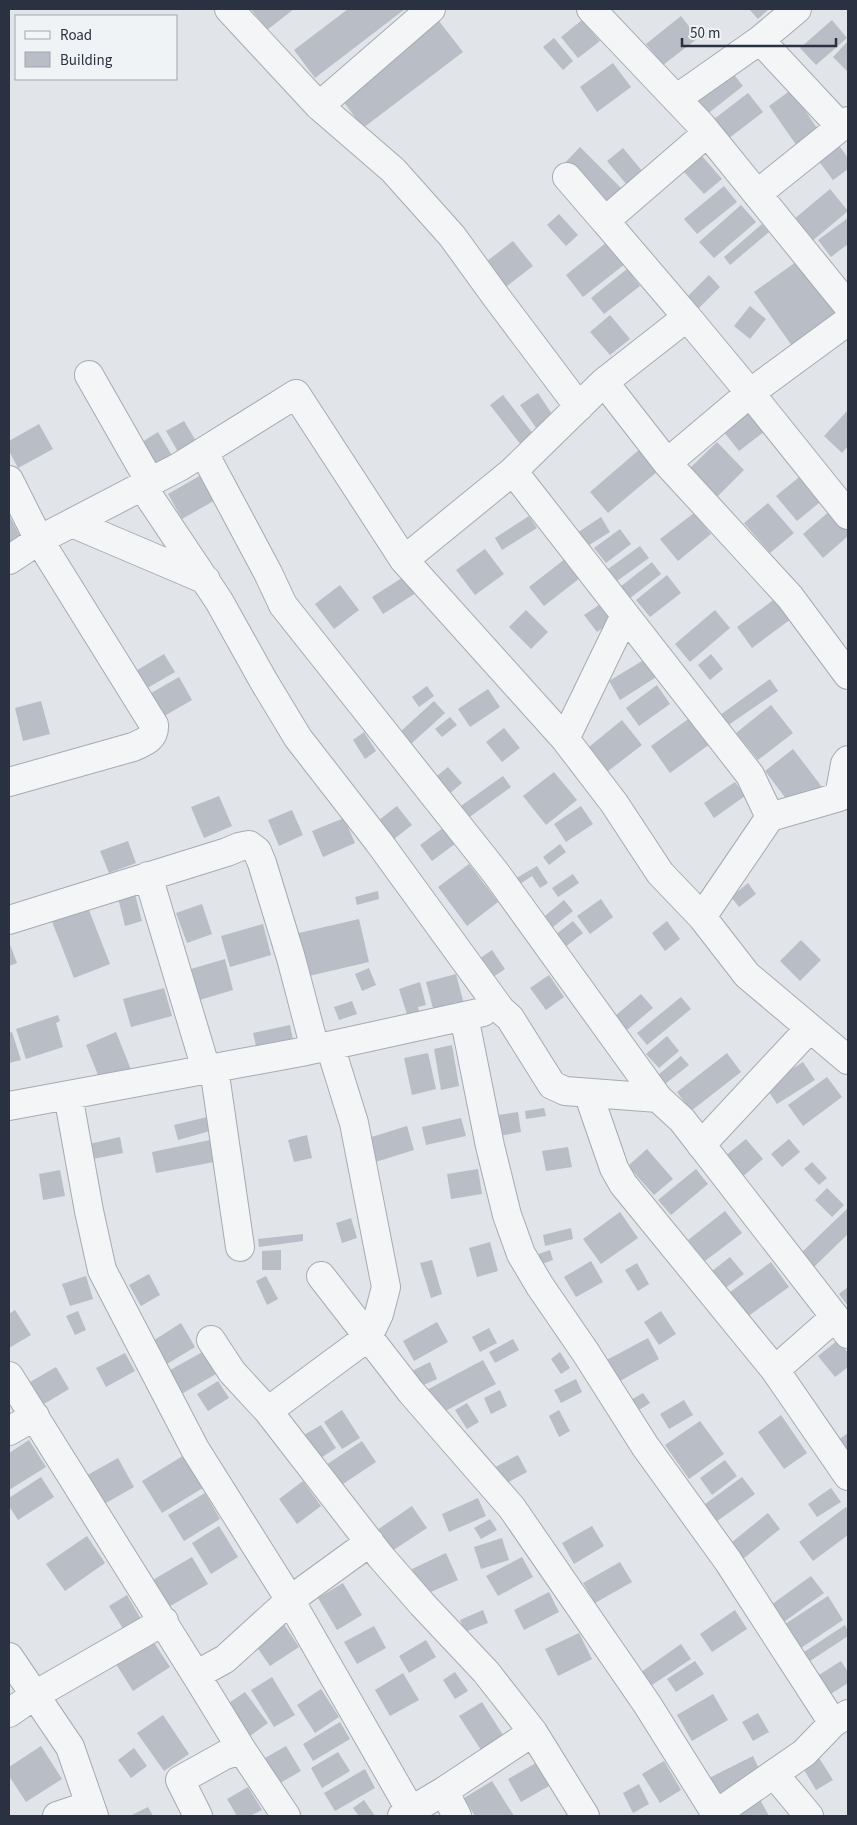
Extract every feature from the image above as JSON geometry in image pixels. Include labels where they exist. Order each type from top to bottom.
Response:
[{"type":"street","points":[[229,9],[319,106],[393,170],[452,236],[579,407]]},
{"type":"street","points":[[319,106],[431,9]]},
{"type":"street","points":[[591,9],[707,133],[848,306]]},
{"type":"street","points":[[676,99],[760,40],[797,9]]},
{"type":"street","points":[[757,194],[845,124],[760,40]]},
{"type":"street","points":[[605,221],[707,133]]},
{"type":"street","points":[[567,177],[687,317],[848,514]]},
{"type":"street","points":[[404,560],[513,471],[604,382],[687,317]]},
{"type":"street","points":[[666,463],[750,393],[848,321]]},
{"type":"street","points":[[89,375],[146,484],[219,601],[298,738],[378,841],[502,1010],[510,1018],[552,1085],[565,1092],[658,1098]]},
{"type":"street","points":[[604,382],[666,463],[790,597],[848,675]]},
{"type":"street","points":[[9,560],[39,540],[204,453],[296,394],[404,560],[565,739],[614,803],[660,873],[702,917],[747,975],[848,1060]]},
{"type":"street","points":[[204,453],[283,605],[495,872],[658,1098],[682,1120],[842,1325],[775,1370]]},
{"type":"street","points":[[513,471],[750,775],[770,817]]},
{"type":"street","points":[[9,480],[39,540],[154,725],[154,731],[149,740],[133,747],[9,782]]},
{"type":"street","points":[[72,523],[206,580]]},
{"type":"street","points":[[565,739],[625,615]]},
{"type":"street","points":[[702,917],[770,817],[839,797],[845,764],[848,760]]},
{"type":"street","points":[[9,920],[239,847],[249,845],[257,851],[322,1047],[354,1123],[386,1287],[378,1314],[368,1337],[268,1411]]},
{"type":"street","points":[[148,876],[210,1069],[240,1247]]},
{"type":"street","points":[[9,1106],[210,1069],[493,1010],[502,1010]]},
{"type":"street","points":[[320,1276],[411,1392],[512,1508],[647,1704],[717,1815],[804,1753],[841,1719],[645,1446],[521,1254],[507,1215],[490,1146],[464,1016]]},
{"type":"street","points":[[701,1145],[810,1028]]},
{"type":"street","points":[[588,1093],[614,1168],[623,1184],[775,1370],[848,1476]]},
{"type":"street","points":[[68,1095],[89,1211],[102,1270],[195,1449],[290,1600],[407,1813],[444,1791],[533,1732]]},
{"type":"street","points":[[211,1340],[232,1372],[268,1411],[370,1542],[422,1604],[486,1672],[533,1732],[585,1816]]},
{"type":"street","points":[[9,1376],[164,1621],[242,1750],[286,1816]]},
{"type":"street","points":[[9,1431],[35,1416]]},
{"type":"street","points":[[196,1674],[225,1659],[290,1600],[370,1542]]},
{"type":"street","points":[[9,1713],[164,1621]]},
{"type":"street","points":[[9,1657],[70,1747],[92,1811],[57,1816]]},
{"type":"street","points":[[198,1816],[180,1780],[224,1755],[242,1750]]},
{"type":"street","points":[[774,1774],[809,1816]]},
{"type":"street","points":[[444,1791],[457,1816]]},
{"type":"building","points":[[251,9],[294,9],[267,30]]},
{"type":"building","points":[[348,9],[405,9],[315,78],[294,50]]},
{"type":"building","points":[[749,9],[769,9],[758,19]]},
{"type":"building","points":[[681,16],[698,38],[663,65],[646,44]]},
{"type":"building","points":[[582,20],[600,41],[578,58],[561,37]]},
{"type":"building","points":[[832,20],[847,38],[816,65],[800,48]]},
{"type":"building","points":[[439,21],[463,52],[363,128],[340,97]]},
{"type":"building","points":[[554,38],[573,61],[563,70],[543,47]]},
{"type":"building","points":[[848,41],[848,72],[833,57]]},
{"type":"building","points":[[613,63],[631,87],[597,112],[580,87]]},
{"type":"building","points":[[728,67],[743,86],[706,115],[691,96]]},
{"type":"building","points":[[791,90],[819,131],[797,146],[769,106]]},
{"type":"building","points":[[748,93],[763,112],[724,142],[709,123]]},
{"type":"building","points":[[838,144],[848,158],[848,169],[833,180],[817,159]]},
{"type":"building","points":[[580,147],[623,190],[604,208],[562,166]]},
{"type":"building","points":[[623,148],[643,172],[627,185],[607,161]]},
{"type":"building","points":[[702,156],[722,179],[704,194],[684,172]]},
{"type":"building","points":[[724,186],[737,202],[697,234],[684,219]]},
{"type":"building","points":[[830,189],[848,211],[811,242],[793,220]]},
{"type":"building","points":[[741,205],[756,222],[714,258],[699,242]]},
{"type":"building","points":[[559,214],[578,235],[566,246],[547,225]]},
{"type":"building","points":[[848,218],[848,244],[831,257],[818,240]]},
{"type":"building","points":[[762,224],[769,232],[730,265],[724,257]]},
{"type":"building","points":[[513,241],[533,266],[502,290],[482,265]]},
{"type":"building","points":[[607,242],[625,264],[583,297],[566,275]]},
{"type":"building","points":[[800,259],[839,313],[792,346],[754,292]]},
{"type":"building","points":[[627,269],[640,286],[604,314],[591,298]]},
{"type":"building","points":[[709,275],[720,287],[696,311],[684,300]]},
{"type":"building","points":[[750,306],[766,319],[750,339],[734,326]]},
{"type":"building","points":[[610,315],[630,339],[610,355],[590,332]]},
{"type":"building","points":[[538,393],[556,420],[539,432],[520,405]]},
{"type":"building","points":[[503,395],[534,435],[521,445],[490,405]]},
{"type":"building","points":[[848,410],[848,446],[842,453],[824,436]]},
{"type":"building","points":[[750,412],[765,431],[739,451],[724,432]]},
{"type":"building","points":[[184,421],[199,446],[181,457],[166,431]]},
{"type":"building","points":[[39,424],[53,449],[18,468],[9,451],[9,441]]},
{"type":"building","points":[[158,432],[174,459],[155,471],[139,444]]},
{"type":"building","points":[[717,442],[744,470],[717,497],[690,468]]},
{"type":"building","points":[[640,449],[658,471],[608,513],[590,492]]},
{"type":"building","points":[[203,474],[217,499],[182,519],[168,494]]},
{"type":"building","points":[[803,474],[824,499],[797,521],[776,496]]},
{"type":"building","points":[[768,503],[794,533],[770,553],[744,523]]},
{"type":"building","points":[[832,509],[848,529],[848,536],[823,558],[803,534]]},
{"type":"building","points":[[694,513],[711,534],[678,561],[660,539]]},
{"type":"building","points":[[9,515],[23,542],[9,549]]},
{"type":"building","points":[[529,516],[537,528],[502,550],[495,538]]},
{"type":"building","points":[[601,517],[610,532],[586,547],[577,533]]},
{"type":"building","points":[[620,529],[631,544],[606,563],[594,548]]},
{"type":"building","points":[[640,546],[649,558],[617,581],[608,569]]},
{"type":"building","points":[[485,549],[504,574],[475,595],[456,570]]},
{"type":"building","points":[[565,559],[580,578],[544,606],[529,587]]},
{"type":"building","points":[[652,562],[661,574],[629,599],[620,587]]},
{"type":"building","points":[[667,575],[681,593],[650,617],[636,600]]},
{"type":"building","points":[[405,576],[416,593],[383,614],[372,597]]},
{"type":"building","points":[[340,585],[359,610],[334,629],[315,604]]},
{"type":"building","points":[[776,598],[791,619],[752,648],[737,627]]},
{"type":"building","points":[[602,603],[614,620],[597,632],[584,615]]},
{"type":"building","points":[[526,610],[548,632],[531,649],[509,627]]},
{"type":"building","points":[[715,610],[730,628],[690,662],[675,644]]},
{"type":"building","points":[[164,654],[175,672],[144,690],[134,672]]},
{"type":"building","points":[[711,654],[723,669],[710,680],[698,665]]},
{"type":"building","points":[[647,658],[658,676],[620,700],[609,681]]},
{"type":"building","points":[[179,677],[192,700],[159,719],[146,696]]},
{"type":"building","points":[[770,679],[778,691],[727,726],[720,715]]},
{"type":"building","points":[[657,685],[670,704],[639,726],[626,708]]},
{"type":"building","points":[[427,686],[434,696],[419,707],[412,697]]},
{"type":"building","points":[[488,689],[500,707],[470,727],[458,709]]},
{"type":"building","points":[[41,701],[50,734],[23,741],[15,708]]},
{"type":"building","points":[[434,701],[445,713],[411,744],[400,732]]},
{"type":"building","points":[[771,705],[793,733],[758,760],[736,733]]},
{"type":"building","points":[[450,717],[457,725],[442,737],[435,729]]},
{"type":"building","points":[[691,717],[710,744],[670,773],[651,746]]},
{"type":"building","points":[[622,720],[642,745],[603,775],[584,751]]},
{"type":"building","points":[[504,728],[520,748],[502,762],[486,742]]},
{"type":"building","points":[[364,732],[376,751],[365,759],[353,740]]},
{"type":"building","points":[[793,749],[822,787],[794,809],[765,771]]},
{"type":"building","points":[[448,767],[462,783],[441,801],[427,784]]},
{"type":"building","points":[[554,772],[577,800],[546,825],[523,796]]},
{"type":"building","points":[[503,776],[511,787],[460,824],[451,813]]},
{"type":"building","points":[[735,782],[745,796],[714,818],[704,803]]},
{"type":"building","points":[[219,796],[232,826],[204,838],[191,807]]},
{"type":"building","points":[[397,806],[412,825],[385,846],[370,827]]},
{"type":"building","points":[[581,806],[593,824],[566,842],[554,824]]},
{"type":"building","points":[[292,810],[303,835],[279,846],[268,820]]},
{"type":"building","points":[[344,818],[355,843],[323,857],[312,831]]},
{"type":"building","points":[[443,828],[455,844],[432,861],[420,845]]},
{"type":"building","points":[[128,841],[136,863],[109,873],[100,851]]},
{"type":"building","points":[[560,844],[566,852],[549,865],[543,857]]},
{"type":"building","points":[[469,864],[498,902],[467,926],[438,887]]},
{"type":"building","points":[[537,866],[548,883],[540,888],[532,876],[517,886],[513,880]]},
{"type":"building","points":[[573,874],[579,883],[558,897],[552,888]]},
{"type":"building","points":[[748,883],[756,894],[739,907],[731,897]]},
{"type":"building","points":[[378,891],[379,899],[357,905],[355,897]]},
{"type":"building","points":[[135,894],[142,921],[125,926],[118,898]]},
{"type":"building","points":[[601,899],[613,917],[590,934],[577,916]]},
{"type":"building","points":[[564,900],[573,911],[548,931],[540,920]]},
{"type":"building","points":[[202,904],[212,934],[187,943],[176,913]]},
{"type":"building","points":[[87,905],[110,964],[74,978],[51,919]]},
{"type":"building","points":[[359,919],[369,962],[296,979],[286,936]]},
{"type":"building","points":[[573,921],[583,933],[560,951],[550,939]]},
{"type":"building","points":[[667,921],[680,939],[665,951],[652,933]]},
{"type":"building","points":[[263,924],[271,955],[230,967],[221,936]]},
{"type":"building","points":[[801,940],[821,960],[800,981],[780,961]]},
{"type":"building","points":[[9,942],[17,963],[9,966]]},
{"type":"building","points":[[492,950],[505,969],[483,984],[470,965]]},
{"type":"building","points":[[225,959],[233,990],[193,1002],[184,971]]},
{"type":"building","points":[[369,968],[376,985],[362,991],[355,974]]},
{"type":"building","points":[[456,974],[465,1008],[435,1016],[426,982]]},
{"type":"building","points":[[549,975],[564,997],[546,1010],[530,988]]},
{"type":"building","points":[[420,982],[426,1005],[418,1007],[421,1021],[410,1024],[399,989]]},
{"type":"building","points":[[164,988],[172,1016],[131,1027],[123,999]]},
{"type":"building","points":[[641,994],[653,1008],[627,1030],[615,1016]]},
{"type":"building","points":[[681,997],[691,1009],[647,1045],[637,1033]]},
{"type":"building","points":[[352,1001],[357,1014],[339,1020],[334,1007]]},
{"type":"building","points":[[58,1015],[60,1021],[56,1023],[63,1047],[26,1059],[16,1029]]},
{"type":"building","points":[[290,1025],[295,1050],[259,1058],[253,1033]]},
{"type":"building","points":[[12,1032],[21,1060],[9,1063],[9,1033]]},
{"type":"building","points":[[116,1032],[132,1072],[102,1085],[86,1045]]},
{"type":"building","points":[[667,1036],[679,1051],[659,1068],[646,1054]]},
{"type":"building","points":[[452,1045],[459,1086],[441,1090],[434,1049]]},
{"type":"building","points":[[428,1053],[436,1089],[412,1095],[404,1058]]},
{"type":"building","points":[[727,1053],[741,1072],[691,1111],[677,1092]]},
{"type":"building","points":[[681,1056],[689,1065],[665,1084],[658,1075]]},
{"type":"building","points":[[803,1062],[815,1080],[777,1104],[765,1086]]},
{"type":"building","points":[[827,1077],[842,1097],[803,1126],[788,1105]]},
{"type":"building","points":[[544,1108],[546,1116],[526,1119],[525,1111]]},
{"type":"building","points":[[518,1112],[521,1132],[494,1137],[491,1116]]},
{"type":"building","points":[[207,1117],[210,1131],[178,1140],[174,1125]]},
{"type":"building","points":[[461,1118],[466,1136],[426,1145],[422,1127]]},
{"type":"building","points":[[407,1126],[414,1150],[369,1164],[362,1140]]},
{"type":"building","points":[[307,1135],[312,1158],[294,1162],[288,1140]]},
{"type":"building","points":[[120,1137],[123,1153],[93,1159],[89,1144]]},
{"type":"building","points":[[746,1139],[763,1159],[741,1178],[724,1157]]},
{"type":"building","points":[[789,1139],[800,1152],[782,1167],[771,1154]]},
{"type":"building","points":[[210,1140],[214,1162],[156,1173],[152,1152]]},
{"type":"building","points":[[568,1147],[572,1167],[546,1171],[542,1151]]},
{"type":"building","points":[[647,1149],[673,1179],[654,1195],[628,1166]]},
{"type":"building","points":[[812,1162],[827,1178],[819,1185],[804,1169]]},
{"type":"building","points":[[478,1169],[482,1194],[451,1199],[447,1174]]},
{"type":"building","points":[[696,1169],[708,1184],[671,1215],[658,1200]]},
{"type":"building","points":[[60,1170],[65,1196],[43,1200],[39,1174]]},
{"type":"building","points":[[827,1188],[844,1205],[832,1217],[815,1200]]},
{"type":"building","points":[[848,1208],[848,1234],[814,1267],[801,1253]]},
{"type":"building","points":[[725,1211],[742,1233],[705,1261],[688,1240]]},
{"type":"building","points":[[620,1212],[638,1238],[601,1264],[583,1239]]},
{"type":"building","points":[[351,1218],[357,1238],[342,1243],[336,1223]]},
{"type":"building","points":[[571,1228],[573,1239],[545,1246],[543,1235]]},
{"type":"building","points":[[303,1234],[303,1241],[259,1247],[258,1239]]},
{"type":"building","points":[[490,1242],[498,1271],[477,1277],[469,1248]]},
{"type":"building","points":[[281,1250],[281,1270],[262,1270],[262,1251]]},
{"type":"building","points":[[550,1250],[553,1260],[531,1268],[527,1258]]},
{"type":"building","points":[[730,1257],[744,1274],[715,1296],[702,1279]]},
{"type":"building","points":[[432,1260],[442,1294],[431,1298],[420,1263]]},
{"type":"building","points":[[591,1261],[603,1282],[576,1297],[564,1277]]},
{"type":"building","points":[[771,1262],[789,1287],[740,1322],[722,1298]]},
{"type":"building","points":[[637,1263],[649,1284],[638,1291],[625,1270]]},
{"type":"building","points":[[149,1274],[160,1295],[141,1306],[129,1285]]},
{"type":"building","points":[[86,1276],[93,1299],[70,1306],[62,1284]]},
{"type":"building","points":[[266,1276],[278,1299],[267,1305],[256,1281]]},
{"type":"building","points":[[848,1287],[848,1306],[839,1294]]},
{"type":"building","points":[[15,1310],[31,1335],[9,1348],[9,1314]]},
{"type":"building","points":[[78,1311],[86,1330],[75,1335],[66,1316]]},
{"type":"building","points":[[661,1311],[676,1334],[659,1345],[644,1322]]},
{"type":"building","points":[[437,1322],[448,1342],[414,1361],[403,1341]]},
{"type":"building","points":[[181,1323],[195,1347],[162,1367],[148,1344]]},
{"type":"building","points":[[489,1328],[497,1343],[480,1352],[472,1337]]},
{"type":"building","points":[[648,1338],[659,1359],[613,1385],[601,1363]]},
{"type":"building","points":[[513,1339],[519,1350],[495,1363],[489,1352]]},
{"type":"building","points":[[838,1340],[848,1353],[848,1367],[835,1377],[818,1356]]},
{"type":"building","points":[[204,1351],[216,1374],[178,1396],[165,1373]]},
{"type":"building","points":[[560,1352],[570,1368],[561,1374],[551,1359]]},
{"type":"building","points":[[125,1353],[135,1371],[106,1387],[96,1368]]},
{"type":"building","points":[[483,1360],[496,1384],[434,1417],[421,1393]]},
{"type":"building","points":[[430,1362],[437,1379],[417,1388],[410,1372]]},
{"type":"building","points":[[56,1367],[69,1389],[44,1404],[30,1382]]},
{"type":"building","points":[[576,1379],[582,1392],[561,1403],[554,1390]]},
{"type":"building","points":[[218,1381],[229,1398],[208,1411],[197,1394]]},
{"type":"building","points":[[500,1390],[507,1406],[491,1414],[484,1398]]},
{"type":"building","points":[[643,1393],[650,1403],[636,1412],[629,1401]]},
{"type":"building","points":[[684,1400],[693,1415],[669,1429],[660,1414]]},
{"type":"building","points":[[467,1403],[479,1422],[467,1429],[455,1410]]},
{"type":"building","points":[[342,1410],[360,1438],[342,1449],[324,1422]]},
{"type":"building","points":[[559,1410],[570,1431],[559,1437],[549,1416]]},
{"type":"building","points":[[781,1415],[807,1453],[784,1469],[758,1432]]},
{"type":"building","points":[[700,1421],[724,1454],[689,1479],[665,1445]]},
{"type":"building","points":[[321,1425],[336,1448],[319,1459],[304,1435]]},
{"type":"building","points":[[848,1433],[848,1468],[828,1447]]},
{"type":"building","points":[[29,1440],[46,1467],[9,1490],[9,1453]]},
{"type":"building","points":[[362,1441],[376,1462],[337,1488],[323,1467]]},
{"type":"building","points":[[186,1454],[206,1486],[162,1513],[142,1481]]},
{"type":"building","points":[[518,1455],[527,1472],[497,1488],[488,1471]]},
{"type":"building","points":[[118,1458],[134,1487],[99,1507],[82,1478]]},
{"type":"building","points":[[725,1460],[737,1476],[712,1495],[700,1478]]},
{"type":"building","points":[[41,1477],[54,1497],[18,1520],[9,1506],[9,1498]]},
{"type":"building","points":[[742,1477],[755,1494],[709,1527],[697,1510]]},
{"type":"building","points":[[303,1481],[321,1506],[297,1524],[279,1499]]},
{"type":"building","points":[[831,1488],[841,1502],[817,1517],[808,1504]]},
{"type":"building","points":[[205,1493],[220,1519],[184,1541],[168,1515]]},
{"type":"building","points":[[478,1498],[486,1516],[449,1532],[442,1514]]},
{"type":"building","points":[[412,1506],[427,1528],[392,1551],[377,1530]]},
{"type":"building","points":[[846,1507],[848,1510],[848,1535],[813,1561],[799,1542]]},
{"type":"building","points":[[768,1513],[780,1529],[733,1567],[721,1551]]},
{"type":"building","points":[[490,1519],[497,1530],[481,1539],[474,1528]]},
{"type":"building","points":[[219,1526],[238,1557],[211,1574],[192,1543]]},
{"type":"building","points":[[592,1526],[604,1546],[574,1564],[562,1543]]},
{"type":"building","points":[[87,1536],[105,1563],[65,1591],[46,1564]]},
{"type":"building","points":[[502,1538],[509,1560],[481,1569],[474,1547]]},
{"type":"building","points":[[446,1553],[458,1580],[424,1595],[412,1569]]},
{"type":"building","points":[[192,1557],[208,1584],[167,1608],[151,1581]]},
{"type":"building","points":[[522,1557],[533,1577],[498,1596],[486,1576]]},
{"type":"building","points":[[620,1562],[632,1582],[595,1603],[583,1583]]},
{"type":"building","points":[[811,1576],[824,1593],[770,1632],[757,1615]]},
{"type":"building","points":[[343,1583],[362,1615],[337,1630],[318,1598]]},
{"type":"building","points":[[549,1592],[559,1612],[524,1630],[514,1610]]},
{"type":"building","points":[[127,1595],[142,1621],[125,1632],[109,1606]]},
{"type":"building","points":[[828,1596],[843,1620],[798,1650],[782,1626]]},
{"type":"building","points":[[483,1610],[488,1623],[465,1632],[460,1620]]},
{"type":"building","points":[[735,1610],[747,1629],[712,1652],[700,1634]]},
{"type":"building","points":[[281,1620],[299,1647],[270,1666],[252,1640]]},
{"type":"building","points":[[845,1625],[848,1636],[804,1665],[798,1656]]},
{"type":"building","points":[[374,1626],[386,1648],[357,1664],[344,1642]]},
{"type":"building","points":[[579,1633],[592,1659],[558,1676],[545,1649]]},
{"type":"building","points":[[426,1640],[436,1657],[409,1673],[399,1656]]},
{"type":"building","points":[[153,1641],[170,1667],[133,1691],[116,1664]]},
{"type":"building","points":[[681,1644],[691,1659],[646,1689],[637,1675]]},
{"type":"building","points":[[695,1661],[704,1674],[676,1692],[667,1679]]},
{"type":"building","points":[[841,1661],[848,1672],[848,1683],[823,1699],[811,1680]]},
{"type":"building","points":[[455,1672],[468,1691],[455,1699],[443,1680]]},
{"type":"building","points":[[403,1673],[419,1700],[390,1716],[375,1690]]},
{"type":"building","points":[[272,1677],[295,1715],[274,1727],[251,1690]]},
{"type":"building","points":[[321,1689],[339,1717],[315,1733],[297,1705]]},
{"type":"building","points":[[245,1692],[268,1723],[243,1741],[220,1709]]},
{"type":"building","points":[[713,1694],[728,1720],[692,1741],[677,1715]]},
{"type":"building","points":[[482,1702],[503,1735],[481,1750],[459,1716]]},
{"type":"building","points":[[758,1713],[769,1732],[753,1741],[742,1722]]},
{"type":"building","points":[[163,1715],[189,1754],[164,1771],[137,1733]]},
{"type":"building","points":[[340,1722],[350,1739],[313,1761],[303,1744]]},
{"type":"building","points":[[41,1746],[62,1779],[26,1802],[9,1776],[9,1767]]},
{"type":"building","points":[[286,1746],[301,1771],[273,1787],[258,1762]]},
{"type":"building","points":[[134,1748],[147,1766],[131,1778],[118,1760]]},
{"type":"building","points":[[338,1752],[350,1771],[322,1788],[311,1768]]},
{"type":"building","points":[[753,1756],[762,1775],[718,1797],[709,1778]]},
{"type":"building","points":[[819,1758],[833,1780],[816,1790],[803,1768]]},
{"type":"building","points":[[664,1761],[681,1790],[660,1803],[642,1774]]},
{"type":"building","points":[[536,1763],[549,1786],[521,1802],[508,1779]]},
{"type":"building","points":[[365,1769],[375,1788],[335,1811],[324,1793]]},
{"type":"building","points":[[492,1781],[514,1816],[475,1816],[464,1798]]},
{"type":"building","points":[[639,1784],[649,1804],[633,1813],[623,1793]]},
{"type":"building","points":[[248,1787],[262,1810],[250,1816],[237,1816],[227,1799]]},
{"type":"building","points":[[758,1796],[769,1816],[720,1816]]},
{"type":"building","points":[[364,1800],[375,1816],[359,1816],[353,1808]]},
{"type":"building","points":[[148,1807],[153,1816],[130,1816]]}]
